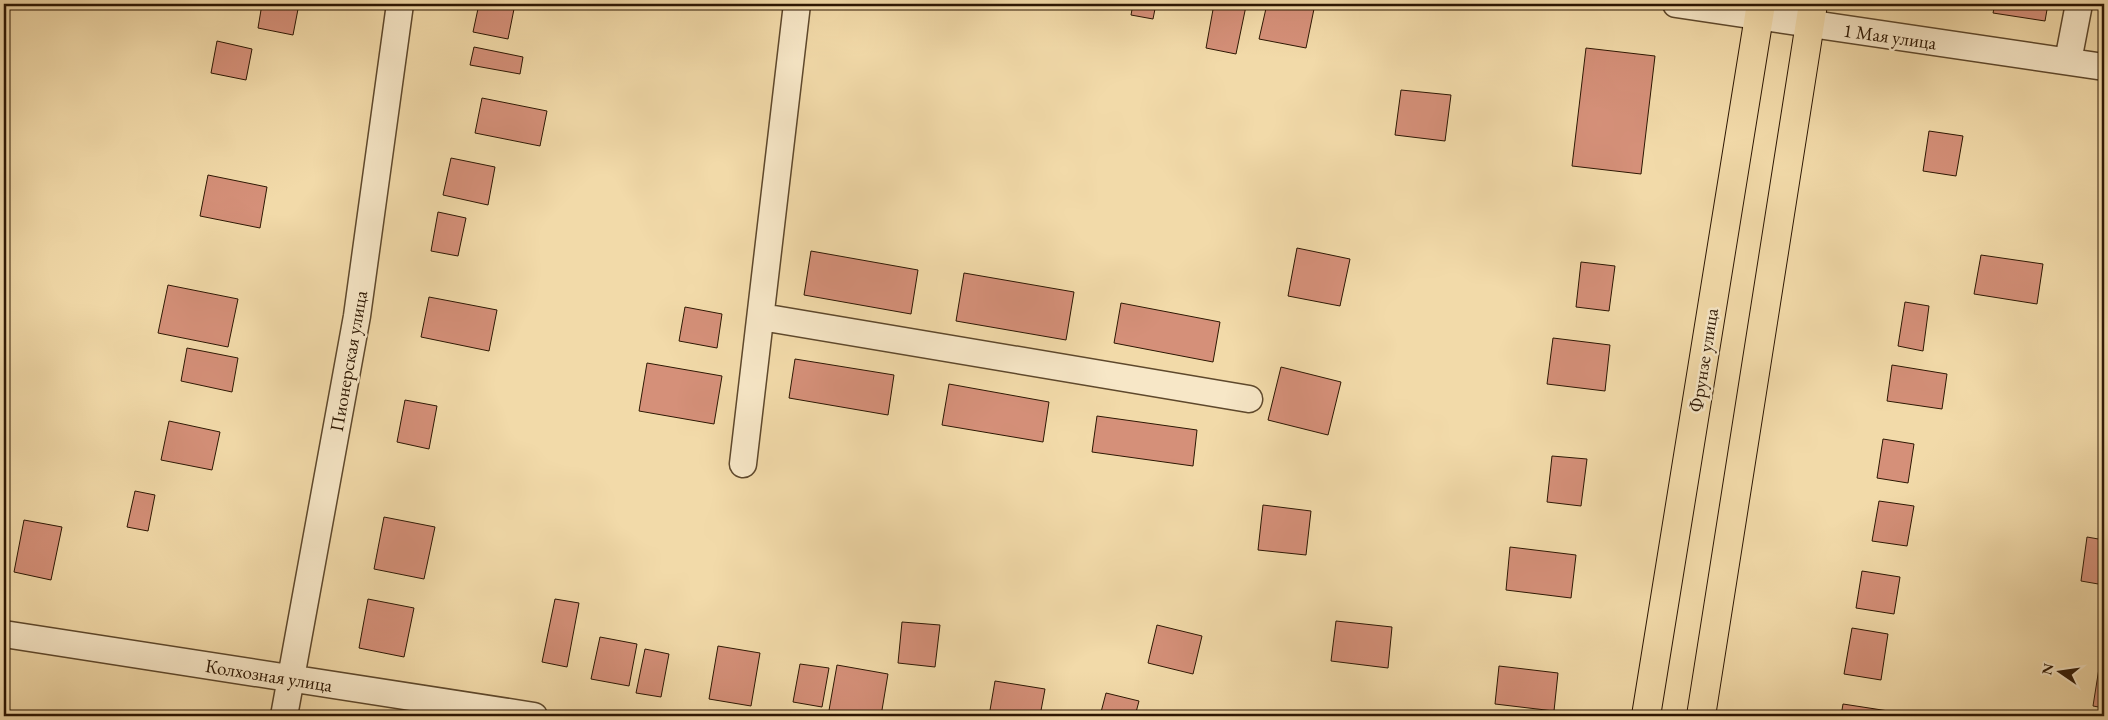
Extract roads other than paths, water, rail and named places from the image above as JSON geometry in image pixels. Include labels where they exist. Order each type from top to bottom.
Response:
[{"type":"main road","name":"Фрунзе улица","points":[[1646,716],[1760,10]]},
{"type":"main road","points":[[1701,716],[1811,14]]},
{"type":"street","name":"Пионерская улица","points":[[284,716],[356,316],[400,4]]},
{"type":"street","points":[[743,464],[762,317],[797,4]]},
{"type":"street","name":"1 Мая улица","points":[[1676,4],[1811,14],[2104,67]]},
{"type":"street","points":[[2068,61],[2079,4]]},
{"type":"street","points":[[762,317],[1248,399]]},
{"type":"street","name":"Колхозная улица","points":[[4,634],[534,716]]}]
